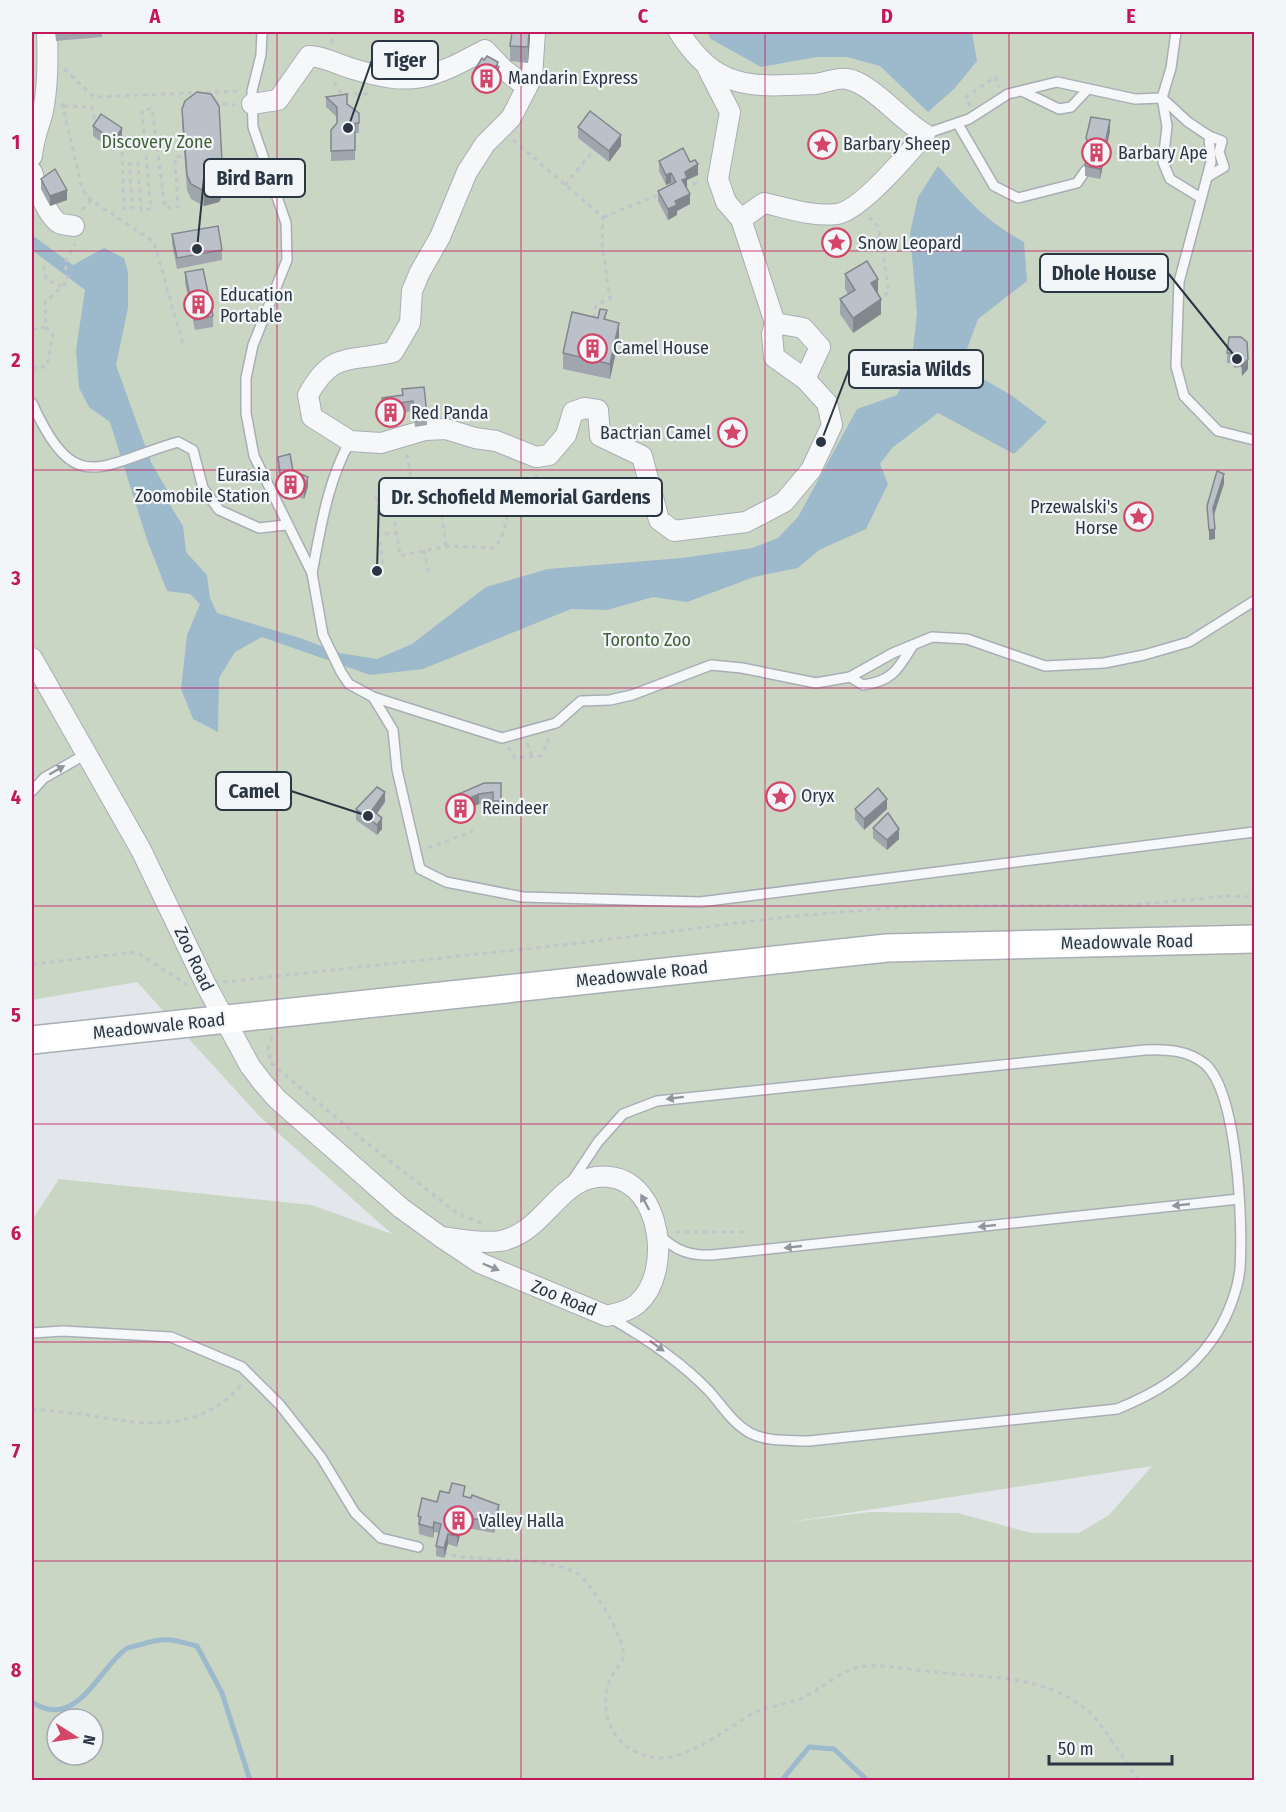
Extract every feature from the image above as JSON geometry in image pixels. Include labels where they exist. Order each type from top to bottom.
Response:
[{"type":"main road","name":"Meadowvale Road","points":[[32,1040],[887,948],[1254,939]]},
{"type":"street","points":[[32,156],[34,135],[42,112],[48,54],[47,32]]},
{"type":"street","points":[[536,32],[532,77],[510,118],[484,144],[467,172],[440,237],[412,291],[410,323],[393,352],[340,360],[320,373],[308,395],[312,417],[350,441],[381,443],[425,430],[446,429],[475,438],[496,441],[536,458],[549,455],[566,435],[573,412],[584,408],[598,410],[600,436],[642,456],[659,520],[674,531],[746,522],[784,502],[811,470],[832,425],[827,403],[805,379],[788,370],[774,357],[772,334],[775,323],[741,219],[726,202],[718,179],[730,112],[742,95],[758,86]]},
{"type":"street","points":[[678,32],[708,69],[730,112]]},
{"type":"street","points":[[252,98],[278,100],[309,56],[320,56],[333,63],[390,80],[416,79],[445,71],[485,50],[503,69],[527,87]]},
{"type":"street","points":[[708,69],[758,86],[825,83],[845,78],[866,86],[907,123],[925,134],[857,204],[839,214],[814,214],[764,203],[741,219]]},
{"type":"street","points":[[32,172],[37,192],[54,218],[58,223],[74,226]]},
{"type":"street","points":[[775,323],[803,328],[820,347],[805,379]]},
{"type":"street","name":"Zoo Road","points":[[32,658],[141,850],[224,1019],[250,1066],[278,1099],[401,1208],[441,1237],[480,1263],[607,1316],[637,1304],[649,1287],[665,1229],[638,1191],[628,1182],[600,1176],[588,1177],[569,1186],[527,1229],[501,1241],[441,1237]]},
{"type":"lane","points":[[262,32],[261,55],[252,98],[253,127],[286,223],[287,260],[253,345],[246,378],[246,414],[254,456],[286,525],[312,573],[323,635],[349,684],[373,697],[502,738],[556,723],[581,701],[610,700],[632,695],[711,665],[742,668],[816,684],[850,677],[932,637],[967,639],[1045,666],[1104,663],[1144,656],[1189,642],[1254,601]]},
{"type":"lane","points":[[1176,32],[1171,68],[1162,98],[1167,126],[1163,162],[1170,179],[1201,198]]},
{"type":"lane","points":[[925,134],[958,124],[1004,97],[1057,82],[1135,99],[1162,98],[1188,122],[1209,136],[1222,141],[1219,152],[1224,166],[1207,177],[1179,282],[1176,366],[1184,396],[1218,431],[1254,440]]},
{"type":"lane","points":[[1022,91],[1059,110],[1071,107],[1088,89]]},
{"type":"lane","points":[[958,124],[994,186],[1018,198],[1077,183],[1086,170]]},
{"type":"lane","points":[[32,403],[46,435],[58,452],[80,466],[106,468],[178,442],[193,450],[203,488],[219,510],[259,528],[286,525]]},
{"type":"lane","points":[[312,573],[326,499],[336,466],[350,441]]},
{"type":"lane","points":[[850,677],[863,685],[881,683],[897,671],[913,645]]},
{"type":"lane","points":[[373,697],[393,730],[397,770],[420,869],[446,882],[523,897],[700,902],[1254,832]]},
{"type":"lane","points":[[32,791],[45,778],[86,753]]},
{"type":"lane","points":[[569,1186],[598,1142],[623,1114],[657,1101],[733,1092],[1145,1050],[1174,1049],[1206,1065],[1229,1109],[1239,1199],[1240,1269],[1234,1294],[1213,1340],[1182,1373],[1161,1389],[1117,1408],[809,1441],[769,1438],[752,1434],[738,1425],[708,1390],[676,1360],[644,1336],[607,1316]]},
{"type":"lane","points":[[665,1229],[668,1244],[696,1256],[1239,1199]]},
{"type":"lane","points":[[32,1333],[63,1331],[171,1337],[242,1367],[280,1405],[321,1457],[356,1513],[381,1538],[418,1547]]},
{"type":"path","points":[[48,54],[94,97],[252,98]]},
{"type":"path","points":[[46,75],[64,106],[82,189],[91,200],[154,242],[183,348]]},
{"type":"path","points":[[975,115],[966,97],[995,77],[1004,97]]},
{"type":"path","points":[[211,109],[218,103],[252,98]]},
{"type":"path","points":[[64,106],[92,106],[98,129]]},
{"type":"path","points":[[118,144],[122,151],[124,209],[133,207],[129,164],[138,162],[141,210],[151,209],[142,111],[152,108],[165,208],[178,207],[175,157],[194,155]]},
{"type":"path","points":[[501,129],[603,216]]},
{"type":"path","points":[[565,185],[594,150]]},
{"type":"path","points":[[680,186],[718,179]]},
{"type":"path","points":[[603,216],[667,191]]},
{"type":"path","points":[[857,204],[878,226],[889,291],[876,305]]},
{"type":"path","points":[[591,331],[596,305],[610,299],[602,243],[603,216]]},
{"type":"path","points":[[32,368],[46,367],[51,356],[49,347],[53,335],[46,327],[45,302],[68,281],[65,263],[78,240],[74,226]]},
{"type":"path","points":[[44,266],[46,280],[62,287]]},
{"type":"path","points":[[32,329],[46,327]]},
{"type":"path","points":[[404,438],[411,479]]},
{"type":"path","points":[[393,509],[400,556],[446,546],[495,548],[504,535],[508,512],[517,494],[530,484],[549,455]]},
{"type":"path","points":[[440,499],[393,509],[381,505],[375,498],[378,487],[387,481],[411,479],[440,499],[446,546]]},
{"type":"path","points":[[382,564],[379,534],[396,533]]},
{"type":"path","points":[[424,550],[428,572]]},
{"type":"path","points":[[502,738],[515,758],[541,756],[556,723]]},
{"type":"path","points":[[415,853],[473,831]]},
{"type":"path","points":[[231,981],[588,942],[785,917],[911,906],[1131,905],[1254,897]]},
{"type":"path","points":[[32,964],[137,952],[184,985]]},
{"type":"path","points":[[272,1037],[268,1049],[271,1063],[363,1140],[458,1214],[491,1226]]},
{"type":"path","points":[[665,1229],[677,1233],[744,1232]]},
{"type":"path","points":[[32,1409],[155,1425],[183,1421],[228,1397],[249,1375]]},
{"type":"path","points":[[418,1547],[465,1559],[530,1561],[577,1573],[593,1592],[623,1643],[623,1657],[609,1681],[605,1709],[611,1732],[633,1752],[655,1758],[688,1751],[721,1736],[749,1715],[770,1705],[802,1698],[851,1669],[878,1666],[1010,1677],[1055,1690],[1088,1711],[1139,1780]]},
{"type":"green space","name":"Toronto Zoo","points":[[32,32],[1254,32],[1254,1780],[33,1780],[32,1220],[59,1179],[312,1205],[392,1234],[260,1117],[137,982],[32,1000]],"holes":[[[1152,1466],[1109,1515],[1079,1533],[1031,1533],[958,1513],[870,1512],[790,1522]]]},
{"type":"water","points":[[707,32],[972,32],[977,61],[954,89],[928,112],[880,66],[847,57],[817,57],[761,67],[711,39]]},
{"type":"water","points":[[938,166],[987,217],[1024,242],[1027,281],[978,319],[967,349],[978,376],[1011,395],[1047,422],[1014,454],[938,413],[892,448],[880,464],[888,484],[866,529],[819,550],[798,568],[754,577],[687,602],[653,597],[607,610],[571,609],[423,669],[370,675],[262,637],[235,652],[219,678],[218,732],[193,719],[181,689],[187,635],[200,604],[190,594],[167,591],[147,540],[110,422],[89,407],[79,388],[76,350],[85,290],[32,250],[32,235],[73,265],[104,248],[124,258],[128,272],[128,308],[116,365],[151,462],[167,490],[170,505],[183,526],[186,552],[207,575],[210,598],[217,613],[300,638],[340,653],[377,659],[412,644],[486,587],[548,569],[682,558],[752,548],[778,538],[798,517],[857,409],[897,395],[911,367],[917,314],[910,233],[918,197]]},
{"type":"building","points":[[512,32],[529,32],[528,47],[510,46]]},
{"type":"building","points":[[487,56],[498,62],[496,66],[499,67],[491,81],[474,71],[482,58],[484,60]]},
{"type":"building","points":[[197,92],[211,94],[219,106],[223,180],[219,186],[204,191],[191,184],[187,175],[182,109],[185,101]]},
{"type":"building","points":[[347,94],[347,104],[359,113],[359,123],[355,123],[355,150],[331,151],[331,130],[337,123],[337,107],[326,97]]},
{"type":"building","points":[[590,111],[621,135],[609,151],[578,127]]},
{"type":"building","points":[[101,114],[122,128],[114,141],[93,126]]},
{"type":"building","name":"Barbary Ape","points":[[1091,117],[1110,120],[1100,169],[1085,166],[1087,156],[1093,152],[1095,147],[1090,146],[1086,138]]},
{"type":"building","points":[[683,148],[690,162],[695,160],[698,164],[685,172],[687,178],[682,180],[690,194],[675,201],[677,205],[668,209],[658,191],[676,182],[671,173],[666,175],[659,161]]},
{"type":"building","points":[[55,169],[67,190],[50,196],[41,179]]},
{"type":"building","points":[[218,226],[222,250],[177,258],[172,234]]},
{"type":"building","points":[[867,261],[878,279],[871,283],[881,299],[853,318],[840,299],[855,290],[845,274]]},
{"type":"building","name":"Education Portable","points":[[203,269],[213,316],[195,320],[185,272]]},
{"type":"building","name":"Camel House","points":[[600,309],[607,310],[604,319],[619,323],[610,364],[563,353],[572,312],[598,318]]},
{"type":"building","points":[[1229,337],[1241,337],[1247,342],[1248,359],[1242,366],[1241,357],[1234,358],[1233,353],[1227,353]]},
{"type":"building","points":[[424,387],[427,415],[415,416],[413,401],[383,405],[382,398],[403,395],[402,389]]},
{"type":"building","points":[[290,454],[293,471],[308,477],[304,489],[281,481],[278,457]]},
{"type":"building","points":[[1217,471],[1224,474],[1213,508],[1215,529],[1209,530],[1207,506]]},
{"type":"building","points":[[484,783],[501,783],[501,801],[493,801],[493,792],[479,794],[465,800],[470,807],[463,811],[454,796]]},
{"type":"building","points":[[377,787],[385,792],[372,810],[382,818],[377,825],[356,809]]},
{"type":"building","points":[[878,788],[887,799],[864,819],[855,809]]},
{"type":"building","points":[[888,813],[899,829],[887,840],[873,828]]},
{"type":"building","name":"Valley Halla","points":[[452,1483],[465,1486],[463,1496],[471,1498],[472,1495],[499,1505],[494,1522],[462,1517],[457,1536],[448,1534],[444,1548],[436,1546],[441,1524],[434,1522],[433,1528],[419,1524],[421,1517],[418,1516],[422,1498],[437,1502],[440,1491],[449,1493]]},
{"type":"waterway","points":[[32,1702],[48,1709],[61,1709],[74,1703],[126,1649],[162,1640],[174,1640],[197,1646],[222,1693],[250,1780]]},
{"type":"waterway","points":[[782,1780],[809,1747],[834,1749],[867,1780]]},
{"type":"place","name":"Mandarin Express","points":[[487,78]]},
{"type":"place","name":"Tiger","points":[[348,128]]},
{"type":"place","name":"Barbary Sheep","points":[[822,144]]},
{"type":"place","name":"Barbary Ape","points":[[1097,153]]},
{"type":"place","name":"Snow Leopard","points":[[837,243]]},
{"type":"place","name":"Bird Barn","points":[[197,249]]},
{"type":"place","name":"Education Portable","points":[[199,305]]},
{"type":"place","name":"Camel House","points":[[592,348]]},
{"type":"place","name":"Dhole House","points":[[1237,359]]},
{"type":"place","name":"Red Panda","points":[[390,413]]},
{"type":"place","name":"Bactrian Camel","points":[[732,433]]},
{"type":"place","name":"Eurasia Wilds","points":[[821,442]]},
{"type":"place","name":"Eurasia Zoomobile Station","points":[[291,485]]},
{"type":"place","name":"Przewalski's Horse","points":[[1139,517]]},
{"type":"place","name":"Dr. Schofield Memorial Gardens","points":[[377,571]]},
{"type":"place","name":"Oryx","points":[[780,796]]},
{"type":"place","name":"Reindeer","points":[[461,808]]},
{"type":"place","name":"Camel","points":[[368,816]]},
{"type":"place","name":"Valley Halla","points":[[458,1521]]},
{"type":"park label","name":"Discovery Zone","points":[[157,142]]}]
